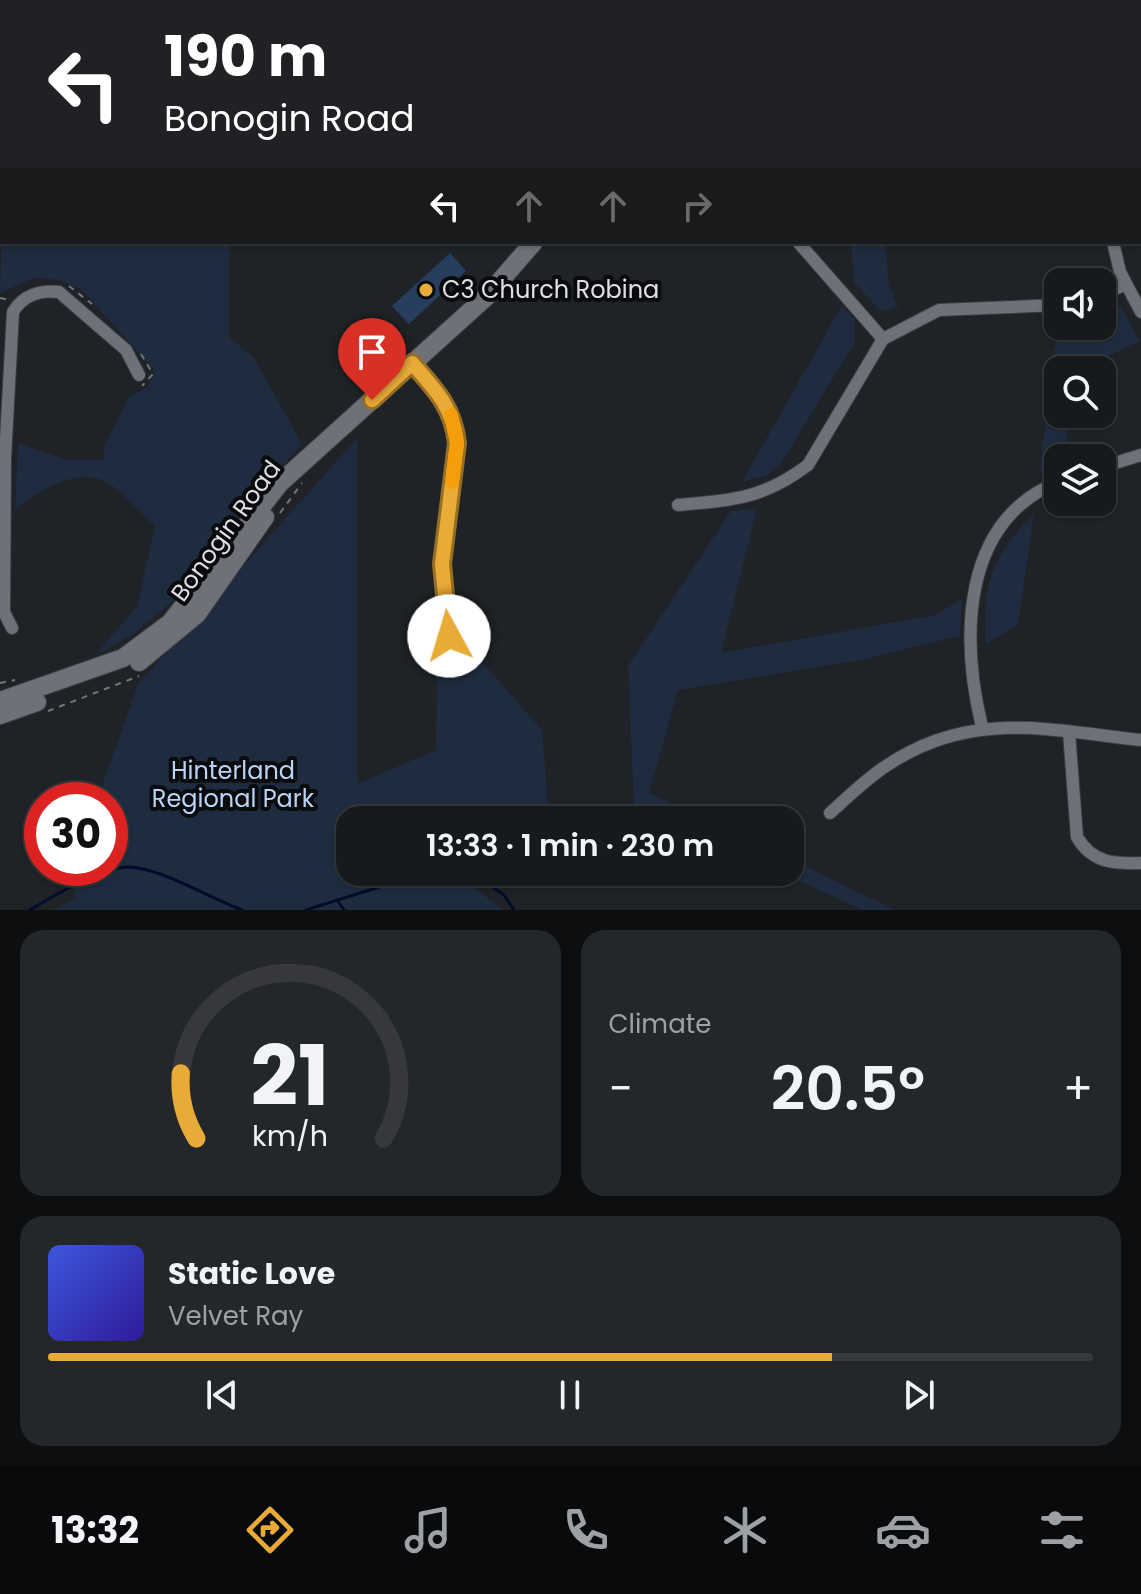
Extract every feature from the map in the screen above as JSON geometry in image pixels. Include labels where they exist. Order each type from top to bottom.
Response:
[{"type":"street","name":"Bonogin Road","points":[[0,698],[41,694],[123,658],[170,623],[264,502],[298,465],[486,297],[532,244]]},
{"type":"street","points":[[800,244],[883,339]]},
{"type":"street","points":[[1114,244],[1125,285],[1141,312]]},
{"type":"street","points":[[1116,289],[1125,285]]},
{"type":"street","points":[[12,628],[4,612],[3,464],[9,331],[13,312],[25,299],[50,291],[68,296],[126,350],[139,375]]},
{"type":"street","points":[[678,505],[749,498],[790,478],[808,465],[883,339],[939,310],[1044,306]]},
{"type":"street","points":[[412,363],[447,403],[455,424],[457,443],[442,564],[449,636]]},
{"type":"street","name":"Bonogin Road","points":[[0,708],[115,675],[161,647],[197,614],[313,454]]},
{"type":"street","points":[[1116,463],[1141,455]]},
{"type":"street","points":[[982,727],[969,619],[976,577],[991,540],[1006,520],[1029,498],[1044,490]]},
{"type":"street","points":[[170,623],[198,599],[223,565],[233,566]]},
{"type":"street","points":[[0,715],[41,694]]},
{"type":"street","points":[[830,813],[894,761],[939,740],[982,727],[1012,725],[1141,740]]},
{"type":"street","points":[[1069,732],[1077,837],[1086,851],[1101,861],[1141,863]]},
{"type":"path","points":[[0,683],[21,679]]},
{"type":"green space","points":[[2,244],[229,244],[229,337],[254,358],[302,444],[224,533],[174,600],[133,634],[92,658],[137,607],[155,526],[114,487],[96,478],[84,477],[58,483],[15,511],[18,443],[67,460],[103,460],[105,444],[129,396],[147,387],[154,370],[81,289],[59,280],[34,278],[0,293]]},
{"type":"green space","points":[[851,244],[885,244],[889,286],[898,307],[881,312],[854,282]]},
{"type":"green space","points":[[842,305],[855,320],[855,342],[781,464],[768,475],[742,482]]},
{"type":"green space","points":[[1116,305],[1121,307],[1140,341],[1108,356],[1054,356],[1056,340],[1116,340]]},
{"type":"green space","points":[[1045,428],[1067,428],[1066,444],[1044,444],[1044,470],[1039,472]]},
{"type":"green space","name":"Hinterland Regional Park","points":[[357,438],[357,784],[436,750],[437,656],[469,647],[542,730],[548,806],[336,806],[336,886],[471,886],[504,910],[52,910],[76,898],[73,886],[128,886],[128,782],[103,782],[138,684]]},
{"type":"green space","points":[[757,509],[721,653],[935,615],[962,599],[960,636],[865,659],[678,690],[649,793],[676,806],[636,806],[628,666],[731,511]]},
{"type":"green space","points":[[1034,514],[1018,625],[986,644],[985,605],[992,573],[1008,543]]},
{"type":"green space","points":[[804,866],[895,910],[863,910],[804,883]]},
{"type":"building","points":[[450,253],[466,271],[409,324],[392,306]]},
{"type":"waterway","points":[[30,910],[90,878],[126,867],[168,877],[242,910]]},
{"type":"waterway","points":[[306,910],[382,886]]},
{"type":"waterway","points":[[491,886],[504,895],[514,910]]},
{"type":"waterway","points":[[337,900],[344,910]]},
{"type":"slow traffic","points":[[451,415],[457,443],[452,482]]},
{"type":"place","name":"C3 Church Robina","points":[[426,290]]},
{"type":"route","points":[[372,400],[412,363],[447,403],[455,424],[457,443],[442,564],[449,636]]}]
